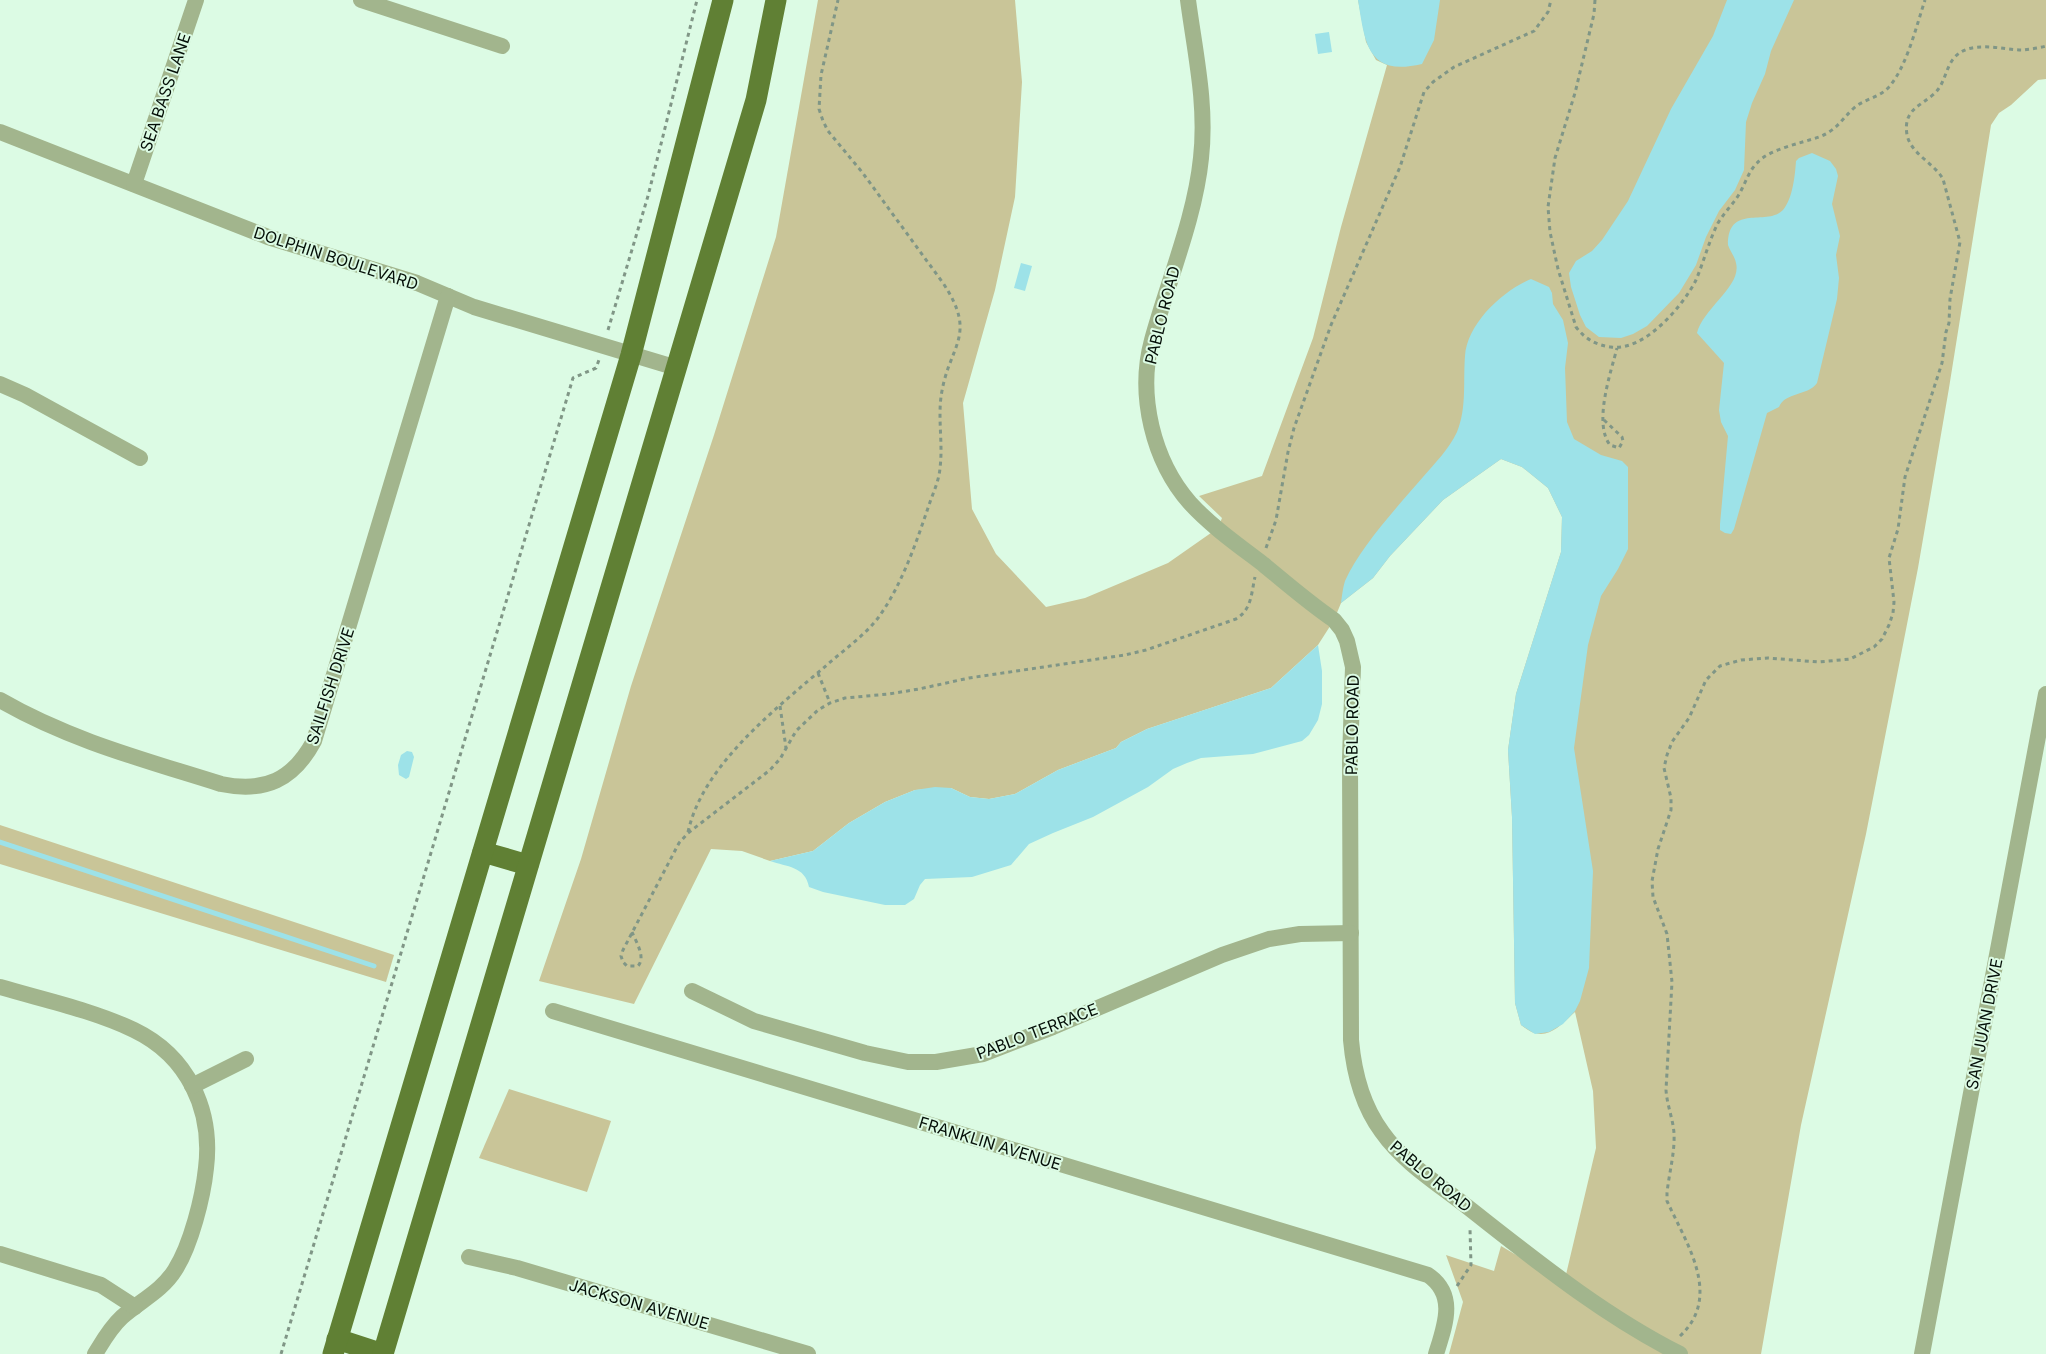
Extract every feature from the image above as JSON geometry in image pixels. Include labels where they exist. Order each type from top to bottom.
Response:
[{"type":"main road","points":[[723,0],[631,355],[335,1347],[383,1354],[756,100],[776,0]]},
{"type":"main road","points":[[483,852],[528,865]]},
{"type":"street","name":"SEA BASS LANE","points":[[134,184],[196,0]]},
{"type":"street","points":[[361,0],[502,46]]},
{"type":"street","name":"PABLO ROAD","points":[[1188,0],[1202,87],[1201,158],[1194,197],[1151,342],[1147,372],[1148,410],[1161,455],[1178,489],[1218,528],[1334,620],[1342,630],[1347,641],[1353,667],[1350,759],[1351,1040],[1353,1065],[1363,1096],[1378,1127],[1398,1151],[1564,1283],[1608,1314],[1673,1351]]},
{"type":"street","name":"DOLPHIN BOULEVARD","points":[[0,132],[268,237],[417,283],[474,307],[677,368]]},
{"type":"street","name":"SAILFISH DRIVE","points":[[0,700],[80,739],[221,784],[235,787],[257,786],[271,783],[294,770],[306,756],[314,741],[448,296]]},
{"type":"street","points":[[0,384],[25,395],[140,458]]},
{"type":"street","name":"SAN JUAN DRIVE","points":[[1922,1354],[2046,694]]},
{"type":"street","name":"PABLO TERRACE","points":[[692,991],[754,1022],[865,1053],[908,1062],[936,1062],[983,1054],[1053,1027],[1222,955],[1269,939],[1300,934],[1352,933]]},
{"type":"street","points":[[0,987],[112,1020],[136,1031],[158,1046],[179,1065],[202,1105],[207,1130],[208,1153],[202,1198],[183,1255],[175,1271],[159,1289],[122,1318],[107,1334],[95,1354]]},
{"type":"street","name":"FRANKLIN AVENUE","points":[[553,1011],[1428,1274],[1438,1282],[1445,1293],[1446,1303]]},
{"type":"street","points":[[192,1086],[246,1059]]},
{"type":"street","points":[[0,1254],[101,1285],[135,1307]]},
{"type":"street","name":"JACKSON AVENUE","points":[[469,1257],[516,1268],[808,1354]]},
{"type":"street","points":[[1436,1354],[1444,1326],[1446,1303]]},
{"type":"path","points":[[281,1354],[573,378],[596,368],[603,346],[648,196],[697,0]]},
{"type":"path","points":[[688,833],[691,818],[714,778],[754,730],[867,631],[878,617],[901,578],[913,549],[940,469],[942,394],[958,344],[960,317],[951,295],[943,283],[862,172],[828,132],[823,121],[820,109],[821,75],[838,0]]},
{"type":"path","points":[[632,932],[642,956],[642,962],[638,966],[632,967],[623,962],[621,956],[632,932],[679,844],[688,833],[770,770],[780,759],[796,732],[818,710],[830,703],[845,698],[912,690],[969,678],[1095,661],[1146,650],[1244,614],[1250,602],[1255,574],[1276,520],[1294,428],[1331,325],[1400,167],[1424,92],[1433,82],[1454,67],[1534,31],[1548,12],[1551,0]]},
{"type":"path","points":[[1595,0],[1575,93],[1555,158],[1548,207],[1550,232],[1558,269],[1576,327],[1582,335],[1591,341],[1617,348],[1631,345],[1646,337],[1685,298],[1696,280],[1719,222],[1738,197],[1750,172],[1758,162],[1766,155],[1828,133],[1862,102],[1873,99],[1888,88],[1901,67],[1925,0]]},
{"type":"path","points":[[1673,1351],[1696,1316],[1699,1306],[1699,1288],[1693,1254],[1668,1201],[1667,1193],[1674,1140],[1666,1090],[1672,982],[1667,934],[1653,897],[1652,881],[1658,849],[1671,810],[1671,798],[1664,768],[1667,755],[1672,742],[1689,718],[1706,680],[1720,666],[1741,660],[1768,658],[1819,662],[1850,658],[1874,647],[1882,639],[1893,613],[1894,602],[1889,558],[1898,529],[1905,477],[1942,363],[1949,323],[1950,299],[1960,242],[1943,179],[1939,172],[1910,144],[1907,134],[1907,123],[1914,108],[1935,94],[1941,86],[1954,58],[1962,51],[1981,47],[2024,50],[2046,46]]},
{"type":"path","points":[[1604,420],[1622,437],[1623,441],[1620,448],[1614,448],[1606,439],[1604,420],[1605,394],[1617,348]]},
{"type":"path","points":[[818,672],[830,703]]},
{"type":"path","points":[[780,706],[786,749]]},
{"type":"path","points":[[1446,1303],[1471,1265],[1470,1208]]},
{"type":"shaded area","points":[[818,0],[1015,0],[1022,82],[1015,197],[995,290],[963,403],[972,509],[996,554],[1046,607],[1085,598],[1168,563],[1218,528],[1222,518],[1199,496],[1262,476],[1313,338],[1341,227],[1387,65],[1376,60],[1366,42],[1358,0],[2046,0],[2046,79],[2038,80],[2011,105],[1999,113],[1991,125],[1918,568],[1866,834],[1801,1125],[1761,1354],[1449,1354],[1463,1302],[1446,1255],[1494,1271],[1501,1246],[1564,1283],[1596,1148],[1593,1091],[1575,1012],[1557,1028],[1541,1034],[1531,1032],[1521,1025],[1515,1003],[1512,817],[1508,750],[1516,694],[1561,552],[1562,517],[1548,488],[1522,467],[1501,459],[1443,500],[1390,556],[1373,578],[1341,603],[1334,620],[1318,645],[1271,688],[1147,729],[1121,742],[1116,748],[1058,770],[1015,794],[989,799],[970,797],[951,788],[915,790],[885,802],[849,823],[813,851],[770,861],[742,851],[711,849],[634,1004],[539,981],[581,859],[631,686],[714,435],[776,237]]},
{"type":"shaded area","points":[[0,825],[394,955],[386,982],[0,864]]},
{"type":"shaded area","points":[[509,1089],[611,1121],[587,1192],[479,1158]]},
{"type":"water","points":[[1358,0],[1440,0],[1434,40],[1422,64],[1404,67],[1390,66],[1379,61],[1367,43]]},
{"type":"water","points":[[1727,0],[1794,0],[1771,51],[1765,74],[1746,122],[1744,170],[1735,190],[1719,211],[1706,237],[1696,265],[1679,293],[1647,326],[1633,334],[1621,338],[1599,337],[1586,327],[1580,315],[1571,287],[1569,273],[1576,261],[1592,251],[1602,240],[1628,201],[1671,109],[1713,36]]},
{"type":"water","points":[[1329,32],[1332,52],[1318,54],[1315,34]]},
{"type":"water","points":[[1812,153],[1830,161],[1836,169],[1838,176],[1832,204],[1840,236],[1836,255],[1839,278],[1837,299],[1817,383],[1808,390],[1786,399],[1779,407],[1767,413],[1734,529],[1731,534],[1725,533],[1720,530],[1720,524],[1728,436],[1721,422],[1719,410],[1724,363],[1697,333],[1706,315],[1728,289],[1736,272],[1735,261],[1728,245],[1730,232],[1734,224],[1750,218],[1776,215],[1783,210],[1791,193],[1796,161]]},
{"type":"water","points":[[1021,263],[1032,266],[1025,291],[1014,288]]},
{"type":"water","points":[[1531,279],[1549,287],[1552,293],[1553,304],[1563,320],[1568,343],[1565,368],[1567,422],[1574,439],[1601,455],[1622,461],[1628,467],[1628,549],[1601,596],[1588,645],[1574,748],[1593,871],[1589,968],[1580,1001],[1575,1011],[1563,1024],[1549,1032],[1535,1034],[1521,1025],[1515,1003],[1512,817],[1508,750],[1516,694],[1561,552],[1562,517],[1548,488],[1522,467],[1501,459],[1443,500],[1390,556],[1373,578],[1341,603],[1345,581],[1360,554],[1392,513],[1442,456],[1457,432],[1462,414],[1465,356],[1472,332],[1479,321],[1498,300],[1520,284]]},
{"type":"water","points":[[1318,645],[1322,671],[1322,704],[1318,720],[1309,735],[1302,741],[1253,754],[1201,758],[1187,763],[1173,769],[1148,787],[1093,817],[1029,844],[1011,865],[972,877],[925,879],[914,899],[905,905],[885,905],[823,892],[809,887],[804,875],[799,871],[770,861],[813,851],[849,823],[885,802],[915,790],[935,787],[951,788],[970,797],[989,799],[1015,794],[1058,770],[1116,748],[1121,742],[1147,729],[1271,688]]},
{"type":"water","points":[[407,751],[412,752],[414,757],[409,777],[406,779],[399,775],[398,765],[401,755]]},
{"type":"waterway","points":[[0,842],[374,966]]}]
